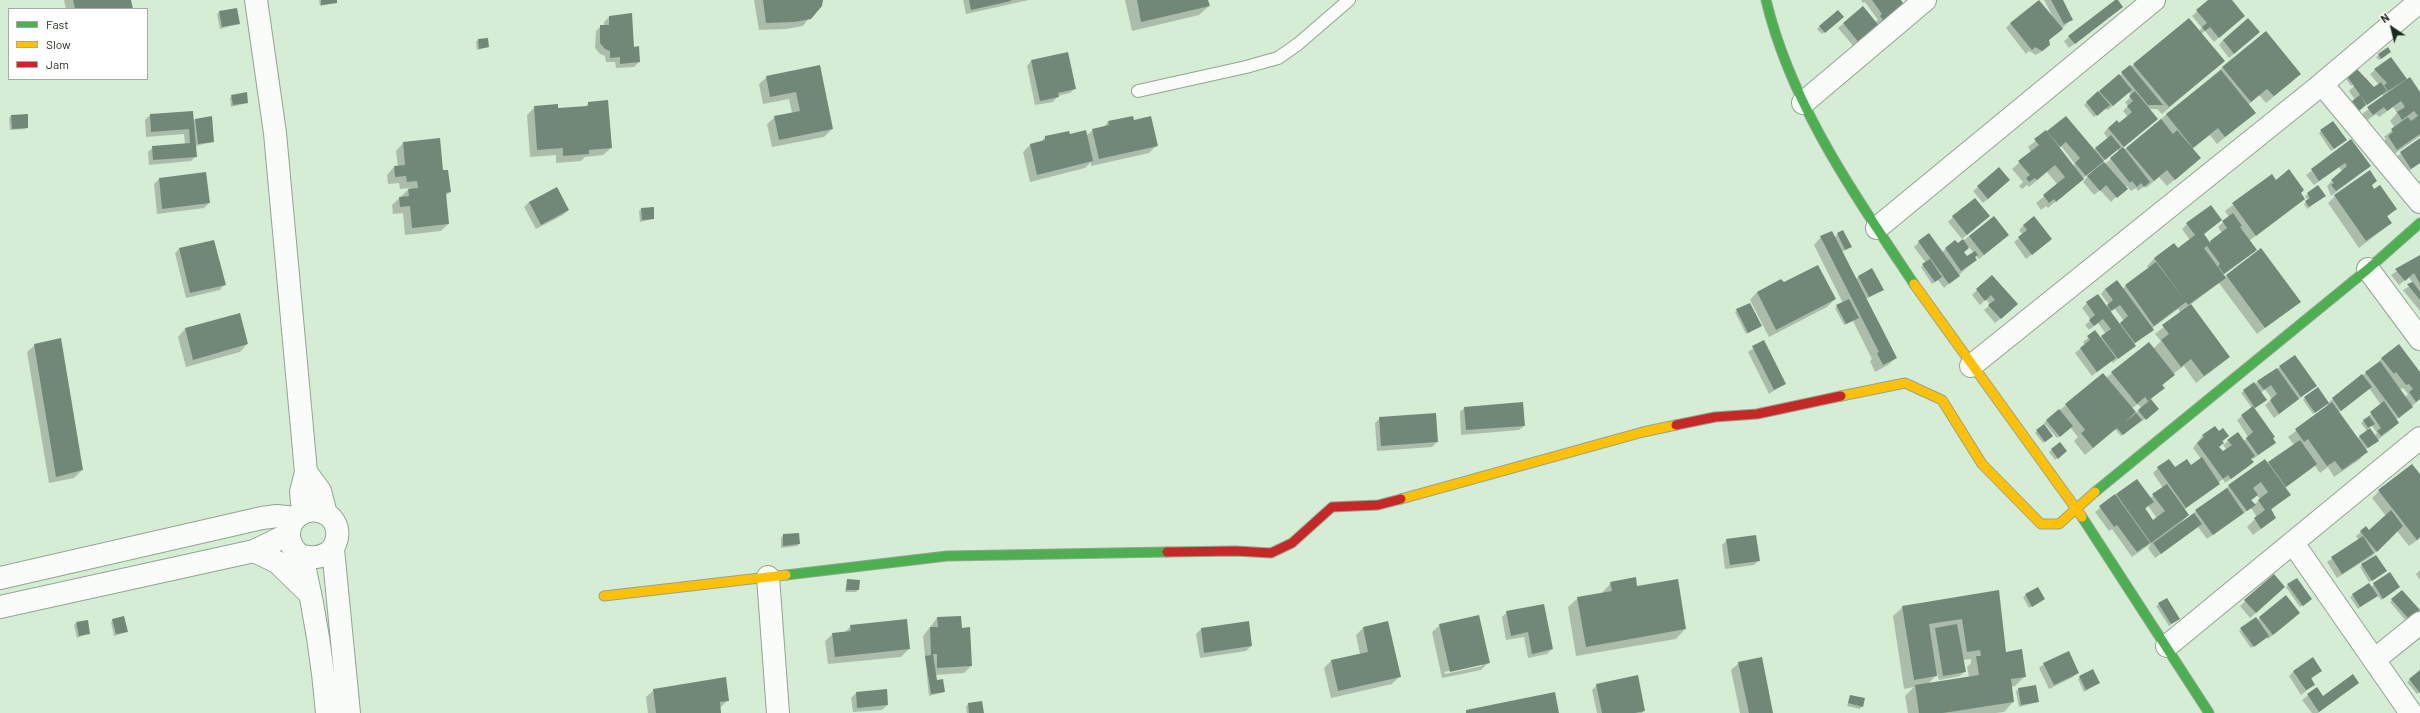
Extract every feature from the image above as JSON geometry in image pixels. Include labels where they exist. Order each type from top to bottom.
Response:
[{"type":"street","points":[[256,0],[275,133],[306,472],[301,492],[292,547],[302,556],[313,559],[324,556],[333,549]]},
{"type":"street","points":[[1766,0],[1769,17],[1783,57],[1803,102],[1831,156],[1877,228],[1971,366],[2076,507],[2209,713]]},
{"type":"street","points":[[1803,102],[1925,0]]},
{"type":"street","points":[[1877,228],[2154,0]]},
{"type":"street","points":[[1971,366],[2322,84],[2420,1]]},
{"type":"street","points":[[2322,84],[2420,202]]},
{"type":"street","points":[[604,596],[947,556],[1236,551],[1271,553],[1292,543],[1332,507],[1378,505],[1643,432],[1715,417],[1757,414],[1905,383],[1942,400],[1982,464],[2041,524],[2059,524],[2076,507],[2368,269],[2420,223]]},
{"type":"street","points":[[2368,269],[2420,338]]},
{"type":"street","points":[[2167,646],[2420,438]]},
{"type":"street","points":[[306,472],[320,491],[326,514],[336,526],[338,534],[333,549],[349,713]]},
{"type":"street","points":[[0,607],[254,551],[296,521],[319,511],[326,514]]},
{"type":"street","points":[[0,578],[262,518],[277,516],[296,521]]},
{"type":"street","points":[[2293,543],[2411,713]]},
{"type":"street","points":[[254,551],[277,562],[310,594]]},
{"type":"street","points":[[302,556],[310,594],[327,713]]},
{"type":"street","points":[[768,577],[778,713]]},
{"type":"street","points":[[2374,660],[2420,623]]},
{"type":"lane","points":[[1138,91],[1246,67],[1278,58],[1298,44],[1349,0]]},
{"type":"building","points":[[73,0],[131,0],[133,8],[75,8]]},
{"type":"building","points":[[321,0],[337,0],[337,3],[321,5]]},
{"type":"building","points":[[763,0],[823,0],[822,6],[811,19],[794,22],[766,23]]},
{"type":"building","points":[[969,0],[1011,0],[1011,1],[971,10]]},
{"type":"building","points":[[1137,0],[1208,0],[1210,6],[1141,22]]},
{"type":"building","points":[[1872,0],[1901,0],[1904,5],[1883,20],[1880,16],[1882,14]]},
{"type":"building","points":[[2039,0],[2063,29],[2049,40],[2050,45],[2042,51],[2035,47],[2032,50],[2010,23]]},
{"type":"building","points":[[2051,0],[2063,0],[2073,20],[2064,24]]},
{"type":"building","points":[[2115,0],[2118,0],[2123,7],[2075,44],[2068,36]]},
{"type":"building","points":[[2208,0],[2232,0],[2245,16],[2219,38],[2210,27],[2205,31],[2202,27],[2207,23],[2196,10]]},
{"type":"building","points":[[1863,6],[1880,27],[1860,44],[1843,23]]},
{"type":"building","points":[[237,8],[240,24],[222,27],[219,11]]},
{"type":"building","points":[[1838,10],[1844,17],[1825,33],[1819,26]]},
{"type":"building","points":[[632,13],[634,47],[639,46],[640,62],[620,64],[620,57],[610,58],[610,51],[605,49],[600,43],[600,25],[609,25],[609,16]]},
{"type":"building","points":[[2189,18],[2225,61],[2169,107],[2133,64]]},
{"type":"building","points":[[2248,18],[2260,32],[2234,54],[2223,40]]},
{"type":"building","points":[[2266,31],[2301,74],[2274,96],[2267,89],[2251,102],[2222,67]]},
{"type":"building","points":[[488,38],[489,47],[479,49],[478,39]]},
{"type":"building","points":[[2388,47],[2391,52],[2381,59],[2378,54]]},
{"type":"building","points":[[1068,52],[1076,89],[1058,93],[1059,97],[1040,101],[1031,60]]},
{"type":"building","points":[[2391,57],[2407,79],[2388,91],[2384,85],[2387,83],[2374,69]]},
{"type":"building","points":[[820,65],[833,129],[779,140],[774,116],[800,111],[796,92],[770,97],[766,76]]},
{"type":"building","points":[[2130,65],[2163,105],[2148,105],[2121,72]]},
{"type":"building","points":[[2357,69],[2374,87],[2381,82],[2387,91],[2367,105],[2347,76]]},
{"type":"building","points":[[2221,70],[2256,113],[2225,137],[2218,128],[2193,148],[2166,114]]},
{"type":"building","points":[[2119,74],[2132,90],[2113,106],[2099,91]]},
{"type":"building","points":[[2410,77],[2420,92],[2420,134],[2397,150],[2388,136],[2393,132],[2391,129],[2408,117],[2411,121],[2418,116],[2414,111],[2402,120],[2397,112],[2405,107],[2401,101],[2387,111],[2384,107],[2373,115],[2367,107]]},
{"type":"building","points":[[2098,91],[2110,105],[2097,116],[2086,102]]},
{"type":"building","points":[[2135,91],[2158,119],[2124,147],[2108,128],[2117,120],[2119,123],[2132,112],[2127,106],[2133,101],[2129,96]]},
{"type":"building","points":[[247,92],[248,103],[233,105],[231,95]]},
{"type":"building","points":[[2360,95],[2366,105],[2359,111],[2352,101]]},
{"type":"building","points":[[608,100],[612,148],[589,150],[589,154],[563,156],[563,148],[537,150],[534,106],[558,104],[558,108],[588,106],[588,102]]},
{"type":"building","points":[[193,111],[197,157],[153,160],[152,146],[190,143],[189,129],[151,132],[150,114]]},
{"type":"building","points":[[28,114],[28,128],[12,129],[11,115]]},
{"type":"building","points":[[212,116],[214,142],[198,144],[195,119]]},
{"type":"building","points":[[1133,116],[1134,120],[1151,116],[1158,146],[1099,159],[1092,129],[1109,125],[1108,121]]},
{"type":"building","points":[[2066,116],[2104,161],[2086,176],[2075,163],[2080,158],[2066,142],[2060,147],[2047,131]]},
{"type":"building","points":[[2161,119],[2173,134],[2177,130],[2201,158],[2175,180],[2167,170],[2154,181],[2126,148]]},
{"type":"building","points":[[2333,121],[2347,140],[2334,149],[2320,130]]},
{"type":"building","points":[[1086,130],[1093,161],[1037,175],[1030,144],[1045,140],[1045,136],[1069,131],[1070,134]]},
{"type":"building","points":[[2046,130],[2084,179],[2056,202],[2054,199],[2049,203],[2043,195],[2065,177],[2055,165],[2037,180],[2035,178],[2029,182],[2026,178],[2030,175],[2018,161],[2039,145],[2034,139]]},
{"type":"building","points":[[2111,135],[2121,147],[2105,160],[2095,148]]},
{"type":"building","points":[[440,138],[443,170],[448,170],[451,192],[446,193],[449,224],[412,228],[410,206],[400,207],[399,197],[409,196],[408,189],[418,188],[417,181],[407,182],[406,176],[395,177],[394,166],[405,165],[403,142]]},
{"type":"building","points":[[2420,138],[2420,163],[2411,169],[2400,152]]},
{"type":"building","points":[[2351,139],[2371,166],[2336,191],[2331,185],[2334,183],[2331,180],[2347,166],[2345,163],[2319,181],[2311,169]]},
{"type":"building","points":[[2123,147],[2150,182],[2144,187],[2141,183],[2137,187],[2132,181],[2130,183],[2110,158]]},
{"type":"building","points":[[2104,162],[2128,189],[2117,198],[2106,185],[2100,191],[2087,176]]},
{"type":"building","points":[[1999,167],[2010,180],[1988,199],[1977,186]]},
{"type":"building","points":[[2289,169],[2304,190],[2301,193],[2305,199],[2256,236],[2232,203],[2272,174],[2276,180]]},
{"type":"building","points":[[2370,170],[2377,181],[2372,185],[2374,189],[2380,185],[2397,209],[2387,216],[2392,223],[2366,241],[2334,195]]},
{"type":"building","points":[[206,172],[210,203],[162,209],[159,178]]},
{"type":"building","points":[[2318,185],[2326,196],[2309,207],[2305,201],[2310,198],[2307,193]]},
{"type":"building","points":[[557,187],[569,210],[541,225],[529,202]]},
{"type":"building","points":[[1975,198],[1990,216],[1967,235],[1952,216]]},
{"type":"building","points":[[2211,205],[2222,220],[2204,234],[2211,244],[2210,241],[2227,228],[2222,221],[2233,213],[2242,226],[2240,227],[2257,250],[2224,274],[2218,266],[2220,264],[2207,246],[2204,248],[2226,278],[2188,305],[2186,302],[2154,326],[2125,285],[2156,262],[2184,299],[2154,258],[2174,243],[2178,248],[2195,235],[2186,223]]},
{"type":"building","points":[[654,207],[654,219],[642,220],[641,208]]},
{"type":"building","points":[[1994,216],[2009,235],[1984,255],[1969,236]]},
{"type":"building","points":[[2034,216],[2052,239],[2032,255],[2018,237],[2027,230],[2023,225]]},
{"type":"building","points":[[1843,230],[1852,247],[1845,250],[1837,233]]},
{"type":"building","points":[[1832,231],[1897,358],[1883,365],[1877,353],[1879,352],[1820,236]]},
{"type":"building","points":[[1929,233],[1960,276],[1949,284],[1918,241]]},
{"type":"building","points":[[1963,239],[1969,248],[1964,252],[1967,256],[1975,251],[1978,255],[1975,257],[1977,260],[1961,271],[1945,248],[1955,240],[1958,243]]},
{"type":"building","points":[[214,240],[226,285],[190,293],[179,248]]},
{"type":"building","points":[[2261,248],[2301,302],[2265,328],[2226,275]]},
{"type":"building","points":[[2420,255],[2420,284],[2414,273],[2405,281],[2395,269]]},
{"type":"building","points":[[1930,259],[1942,277],[1935,282],[1922,264]]},
{"type":"building","points":[[1818,265],[1836,299],[1776,330],[1757,292],[1781,279],[1784,282]]},
{"type":"building","points":[[1872,268],[1884,290],[1869,297],[1858,276]]},
{"type":"building","points":[[1992,275],[2018,304],[2001,319],[1988,305],[1995,300],[1991,295],[1985,301],[1976,289]]},
{"type":"building","points":[[2117,280],[2154,330],[2135,343],[2120,323],[2128,316],[2120,305],[2111,311],[2107,305],[2113,300],[2105,289]]},
{"type":"building","points":[[2413,282],[2420,292],[2420,300],[2407,284]]},
{"type":"building","points":[[2098,294],[2136,346],[2118,359],[2101,336],[2111,329],[2103,319],[2094,326],[2089,320],[2095,315],[2086,302]]},
{"type":"building","points":[[1849,299],[1859,318],[1846,324],[1836,305]]},
{"type":"building","points":[[1750,303],[1762,326],[1748,333],[1736,309]]},
{"type":"building","points":[[2191,304],[2230,357],[2204,376],[2191,359],[2181,367],[2161,340],[2169,334],[2162,325]]},
{"type":"building","points":[[240,313],[248,344],[193,360],[185,328]]},
{"type":"building","points":[[2095,330],[2116,358],[2097,372],[2080,348],[2090,340],[2087,336]]},
{"type":"building","points":[[61,338],[83,470],[56,477],[34,344]]},
{"type":"building","points":[[1764,340],[1786,384],[1774,390],[1752,346]]},
{"type":"building","points":[[2149,342],[2175,375],[2162,385],[2165,388],[2148,401],[2145,397],[2137,404],[2111,372]]},
{"type":"building","points":[[2399,344],[2420,372],[2420,399],[2416,402],[2409,392],[2413,389],[2409,384],[2406,385],[2396,372],[2394,374],[2381,358]]},
{"type":"building","points":[[2295,355],[2317,386],[2301,397],[2279,366]]},
{"type":"building","points":[[2380,361],[2413,407],[2399,418],[2365,372]]},
{"type":"building","points":[[2277,368],[2299,399],[2279,414],[2270,400],[2277,394],[2271,385],[2264,390],[2257,381]]},
{"type":"building","points":[[2103,373],[2136,412],[2123,424],[2136,413],[2142,420],[2123,435],[2117,428],[2093,448],[2081,433],[2085,430],[2065,404]]},
{"type":"building","points":[[2362,374],[2372,387],[2341,411],[2332,398]]},
{"type":"building","points":[[2254,382],[2267,400],[2255,408],[2243,390]]},
{"type":"building","points":[[2318,387],[2329,403],[2315,413],[2304,397]]},
{"type":"building","points":[[2151,399],[2159,409],[2146,420],[2138,410]]},
{"type":"building","points":[[2384,401],[2399,423],[2381,436],[2377,431],[2381,428],[2370,412]]},
{"type":"building","points":[[1523,402],[1525,426],[1466,430],[1464,407]]},
{"type":"building","points":[[2332,402],[2368,452],[2342,470],[2335,461],[2327,466],[2308,439],[2304,442],[2295,429]]},
{"type":"building","points":[[2253,406],[2275,437],[2273,438],[2276,443],[2258,455],[2246,438],[2253,432],[2241,415]]},
{"type":"building","points":[[2059,409],[2073,426],[2060,437],[2046,420]]},
{"type":"building","points":[[1436,413],[1438,442],[1381,446],[1379,417]]},
{"type":"building","points":[[2369,416],[2375,424],[2368,428],[2363,420]]},
{"type":"building","points":[[2044,424],[2053,436],[2045,442],[2036,430]]},
{"type":"building","points":[[2215,426],[2219,431],[2223,428],[2229,436],[2222,441],[2224,443],[2219,447],[2223,451],[2232,445],[2227,440],[2238,432],[2255,456],[2251,459],[2254,462],[2231,479],[2228,475],[2223,479],[2197,443],[2204,437],[2202,435]]},
{"type":"building","points":[[2370,428],[2379,441],[2368,448],[2359,436]]},
{"type":"building","points":[[2300,440],[2317,464],[2286,487],[2268,462]]},
{"type":"building","points":[[2060,442],[2067,451],[2058,459],[2051,449]]},
{"type":"building","points":[[2202,457],[2220,484],[2186,508],[2157,467],[2169,459],[2175,467],[2187,459],[2191,465]]},
{"type":"building","points":[[2265,459],[2291,495],[2271,509],[2276,518],[2261,529],[2254,518],[2265,510],[2258,500],[2268,492],[2261,482],[2253,488],[2258,495],[2251,500],[2256,505],[2247,511],[2228,485]]},
{"type":"building","points":[[2412,464],[2420,474],[2420,537],[2417,540],[2378,490]]},
{"type":"building","points":[[2137,479],[2154,502],[2145,508],[2153,520],[2165,511],[2152,494],[2167,484],[2189,515],[2151,543],[2116,494]]},
{"type":"building","points":[[2227,488],[2244,513],[2213,535],[2195,510]]},
{"type":"building","points":[[2115,494],[2150,543],[2137,552],[2117,525],[2114,527],[2099,506]]},
{"type":"building","points":[[2391,510],[2403,526],[2377,552],[2360,531],[2366,526],[2369,530]]},
{"type":"building","points":[[2194,513],[2202,524],[2161,554],[2153,543]]},
{"type":"building","points":[[799,533],[800,544],[783,546],[783,534]]},
{"type":"building","points":[[1756,535],[1760,561],[1730,565],[1726,539]]},
{"type":"building","points":[[2363,536],[2374,553],[2342,574],[2331,557]]},
{"type":"building","points":[[2376,555],[2387,571],[2372,581],[2361,564]]},
{"type":"building","points":[[2390,572],[2400,587],[2383,599],[2373,583]]},
{"type":"building","points":[[2274,574],[2285,587],[2256,613],[2244,600]]},
{"type":"building","points":[[1636,577],[1637,586],[1678,579],[1686,629],[1586,647],[1577,597],[1612,591],[1610,582]]},
{"type":"building","points":[[2297,578],[2312,599],[2303,606],[2287,584]]},
{"type":"building","points":[[847,579],[860,580],[859,590],[846,590]]},
{"type":"building","points":[[2369,583],[2378,596],[2360,607],[2352,594]]},
{"type":"building","points":[[2038,587],[2045,599],[2032,607],[2025,594]]},
{"type":"building","points":[[1999,590],[2006,652],[2022,649],[2026,677],[2011,679],[2014,702],[1943,713],[1919,713],[1915,685],[1979,675],[1976,656],[1981,656],[1980,650],[1967,652],[1962,619],[1929,624],[1937,676],[1914,680],[1902,606]]},
{"type":"building","points":[[2402,590],[2420,610],[2409,619],[2391,599]]},
{"type":"building","points":[[2286,595],[2300,613],[2273,635],[2259,617]]},
{"type":"building","points":[[2167,598],[2180,619],[2171,624],[2158,603]]},
{"type":"building","points":[[1544,604],[1553,649],[1532,654],[1528,632],[1511,636],[1506,611]]},
{"type":"building","points":[[1479,615],[1490,663],[1450,672],[1439,624]]},
{"type":"building","points":[[124,616],[128,632],[116,634],[112,619]]},
{"type":"building","points":[[961,616],[962,628],[970,627],[972,666],[937,668],[937,654],[933,654],[937,680],[943,679],[945,692],[931,694],[925,656],[931,655],[930,627],[938,627],[937,617]]},
{"type":"building","points":[[2256,617],[2269,636],[2254,647],[2240,628]]},
{"type":"building","points":[[907,619],[910,649],[835,657],[832,633],[851,631],[850,625]]},
{"type":"building","points":[[88,620],[90,634],[79,636],[76,622]]},
{"type":"building","points":[[1249,621],[1252,646],[1204,653],[1201,628]]},
{"type":"building","points":[[1388,621],[1401,677],[1338,691],[1331,660],[1368,652],[1363,627]]},
{"type":"building","points":[[1957,624],[1966,672],[1943,676],[1935,628]]},
{"type":"building","points":[[2069,651],[2079,673],[2054,685],[2043,663]]},
{"type":"building","points":[[1762,657],[1773,713],[1749,713],[1738,662]]},
{"type":"building","points":[[2313,657],[2322,671],[2311,678],[2315,685],[2306,690],[2293,671]]},
{"type":"building","points":[[2093,669],[2100,683],[2086,690],[2079,676]]},
{"type":"building","points":[[2420,670],[2420,693],[2409,679]]},
{"type":"building","points":[[2353,674],[2359,683],[2319,712],[2307,694],[2317,687],[2323,696]]},
{"type":"building","points":[[1638,675],[1645,711],[1635,713],[1602,713],[1596,684]]},
{"type":"building","points":[[726,677],[729,701],[720,702],[721,713],[656,713],[653,689]]},
{"type":"building","points":[[2036,685],[2039,702],[2021,705],[2018,688]]},
{"type":"building","points":[[887,689],[888,705],[857,708],[856,692]]},
{"type":"building","points":[[1555,692],[1559,713],[1466,713],[1466,710]]},
{"type":"building","points":[[1850,695],[1865,698],[1863,707],[1848,703]]},
{"type":"building","points":[[982,701],[984,713],[969,713],[968,703]]},
{"type":"traffic: fast","points":[[1766,0],[1777,39],[1791,76],[1808,113],[1848,183],[1914,284]]},
{"type":"traffic: fast","points":[[2095,492],[2368,269],[2420,223]]},
{"type":"traffic: fast","points":[[2082,517],[2209,713]]},
{"type":"traffic: fast","points":[[786,575],[947,556],[1167,552]]},
{"type":"traffic: slow","points":[[1914,284],[2082,517]]},
{"type":"traffic: slow","points":[[1841,396],[1905,383],[1942,400],[1982,464],[2041,524],[2059,524],[2095,492]]},
{"type":"traffic: slow","points":[[1401,499],[1643,432],[1676,425]]},
{"type":"traffic: slow","points":[[604,596],[786,575]]},
{"type":"traffic: jam","points":[[1676,425],[1715,417],[1757,414],[1841,396]]},
{"type":"traffic: jam","points":[[1167,552],[1236,551],[1271,553],[1292,543],[1332,507],[1378,505],[1401,499]]}]
